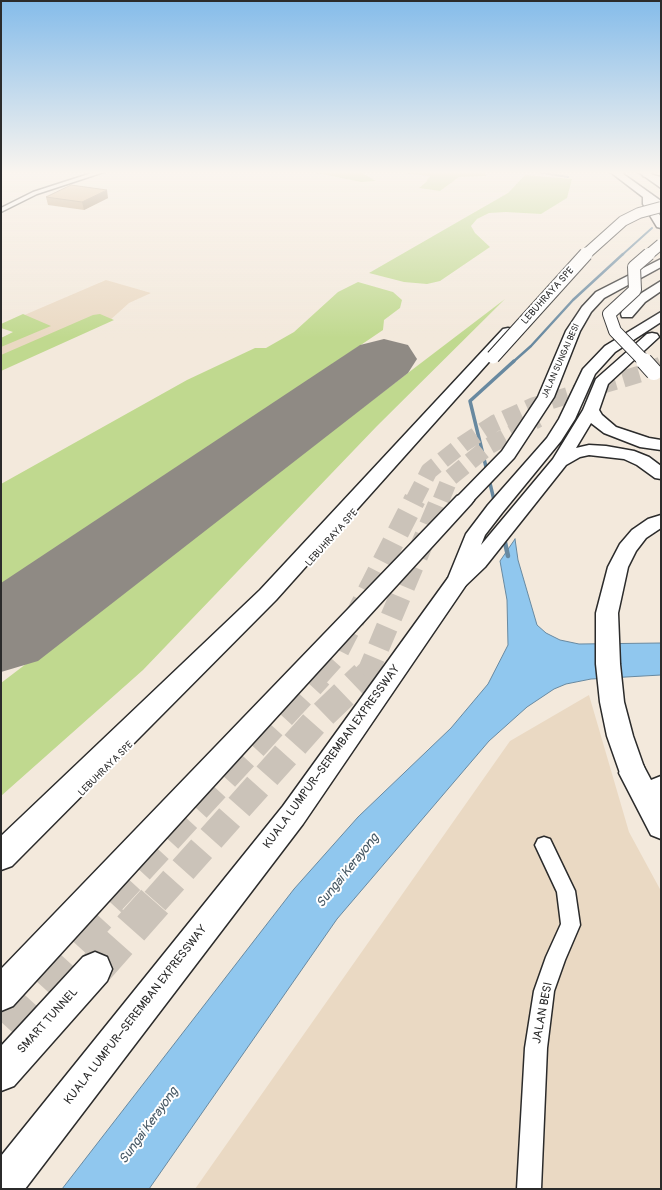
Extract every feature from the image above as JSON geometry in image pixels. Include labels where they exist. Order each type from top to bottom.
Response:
[{"type":"highway","name":"LEBUHRAYA SPE","points":[[1,856],[268,595],[574,260],[611,227]]},
{"type":"highway","name":"LEBUHRAYA SPE","points":[[1,872],[277,599],[579,261],[617,227]]},
{"type":"highway","points":[[1,994],[464,500]]},
{"type":"highway","name":"KUALA LUMPUR–SEREMBAN EXPRESSWAY","points":[[1,1188],[293,815],[467,572]]},
{"type":"highway","points":[[633,773],[661,825]]},
{"type":"highway","points":[[661,788],[658,793],[661,825]]},
{"type":"highway","name":"SMART TUNNEL","points":[[1,1073],[94,969]]},
{"type":"main road","points":[[659,372],[627,323],[623,309],[635,290],[634,266],[661,244]]},
{"type":"main road","name":"JALAN SUNGAI BESI","points":[[464,500],[508,454],[546,397],[573,331],[586,310],[600,295],[661,262]]},
{"type":"main road","points":[[659,372],[615,331],[609,314],[623,309],[641,299],[661,285]]},
{"type":"main road","points":[[467,572],[476,534],[557,436],[567,419],[588,372],[610,349],[661,316]]},
{"type":"main road","name":"KUALA LUMPUR–SEREMBAN EXPRESSWAY","points":[[467,572],[560,461],[591,410],[601,382],[661,330]]},
{"type":"main road","points":[[591,410],[595,418],[610,430],[639,441],[661,445]]},
{"type":"main road","points":[[560,461],[575,453],[589,450],[606,451],[628,455],[642,461],[661,474]]},
{"type":"main road","points":[[633,773],[620,736],[612,702],[608,664],[608,613],[611,592],[618,567],[627,549],[639,534],[659,519]]},
{"type":"street","name":"JALAN BESI","points":[[529,1189],[536,1048],[544,991],[556,957],[571,925],[566,891],[544,846]]},
{"type":"shaded area","points":[[106,280],[151,293],[129,303],[108,322],[1,370],[1,338],[15,332],[1,325]]},
{"type":"shaded area","points":[[589,695],[629,832],[661,891],[661,1189],[195,1189],[510,741]]},
{"type":"green space","points":[[450,227],[471,227],[475,233],[490,247],[440,281],[427,284],[404,282],[369,273]]},
{"type":"green space","points":[[358,282],[393,292],[402,300],[400,308],[384,320],[383,330],[1,588],[1,484],[187,380],[255,348],[266,348],[294,332],[338,292]]},
{"type":"green space","points":[[505,299],[377,426],[143,670],[1,796],[1,683]]},
{"type":"green space","points":[[23,314],[51,326],[1,347],[1,338],[13,332],[1,328],[1,324]]},
{"type":"green space","points":[[100,314],[114,320],[1,371],[1,355],[93,315]]},
{"type":"water","name":"Sungai Kerayong","points":[[515,539],[518,560],[537,625],[546,633],[560,640],[579,644],[661,643],[661,675],[591,679],[566,684],[554,689],[527,707],[489,741],[337,919],[149,1189],[62,1189],[294,889],[358,817],[451,728],[488,684],[508,645],[507,600],[500,561]]},
{"type":"waterway","points":[[622,255],[652,228]]},
{"type":"waterway","points":[[513,362],[531,346],[573,300],[623,254]]},
{"type":"waterway","points":[[494,500],[470,401],[514,361]]},
{"type":"waterway","points":[[494,499],[495,504]]},
{"type":"waterway","points":[[504,538],[508,556]]},
{"type":"runway","points":[[1,634],[384,359]]},
{"type":"tunnel","points":[[414,500],[429,471],[463,444],[495,423],[533,406],[640,374],[661,365]]},
{"type":"tunnel","points":[[441,500],[450,478],[489,446],[538,419]]},
{"type":"tunnel","points":[[318,676],[335,657],[415,499]]},
{"type":"tunnel","points":[[364,675],[369,670],[441,499]]},
{"type":"tunnel","points":[[111,901],[319,675]]},
{"type":"tunnel","points":[[155,901],[314,723],[364,675]]},
{"type":"tunnel","points":[[1,1022],[112,900]]},
{"type":"tunnel","points":[[95,969],[156,900]]}]
